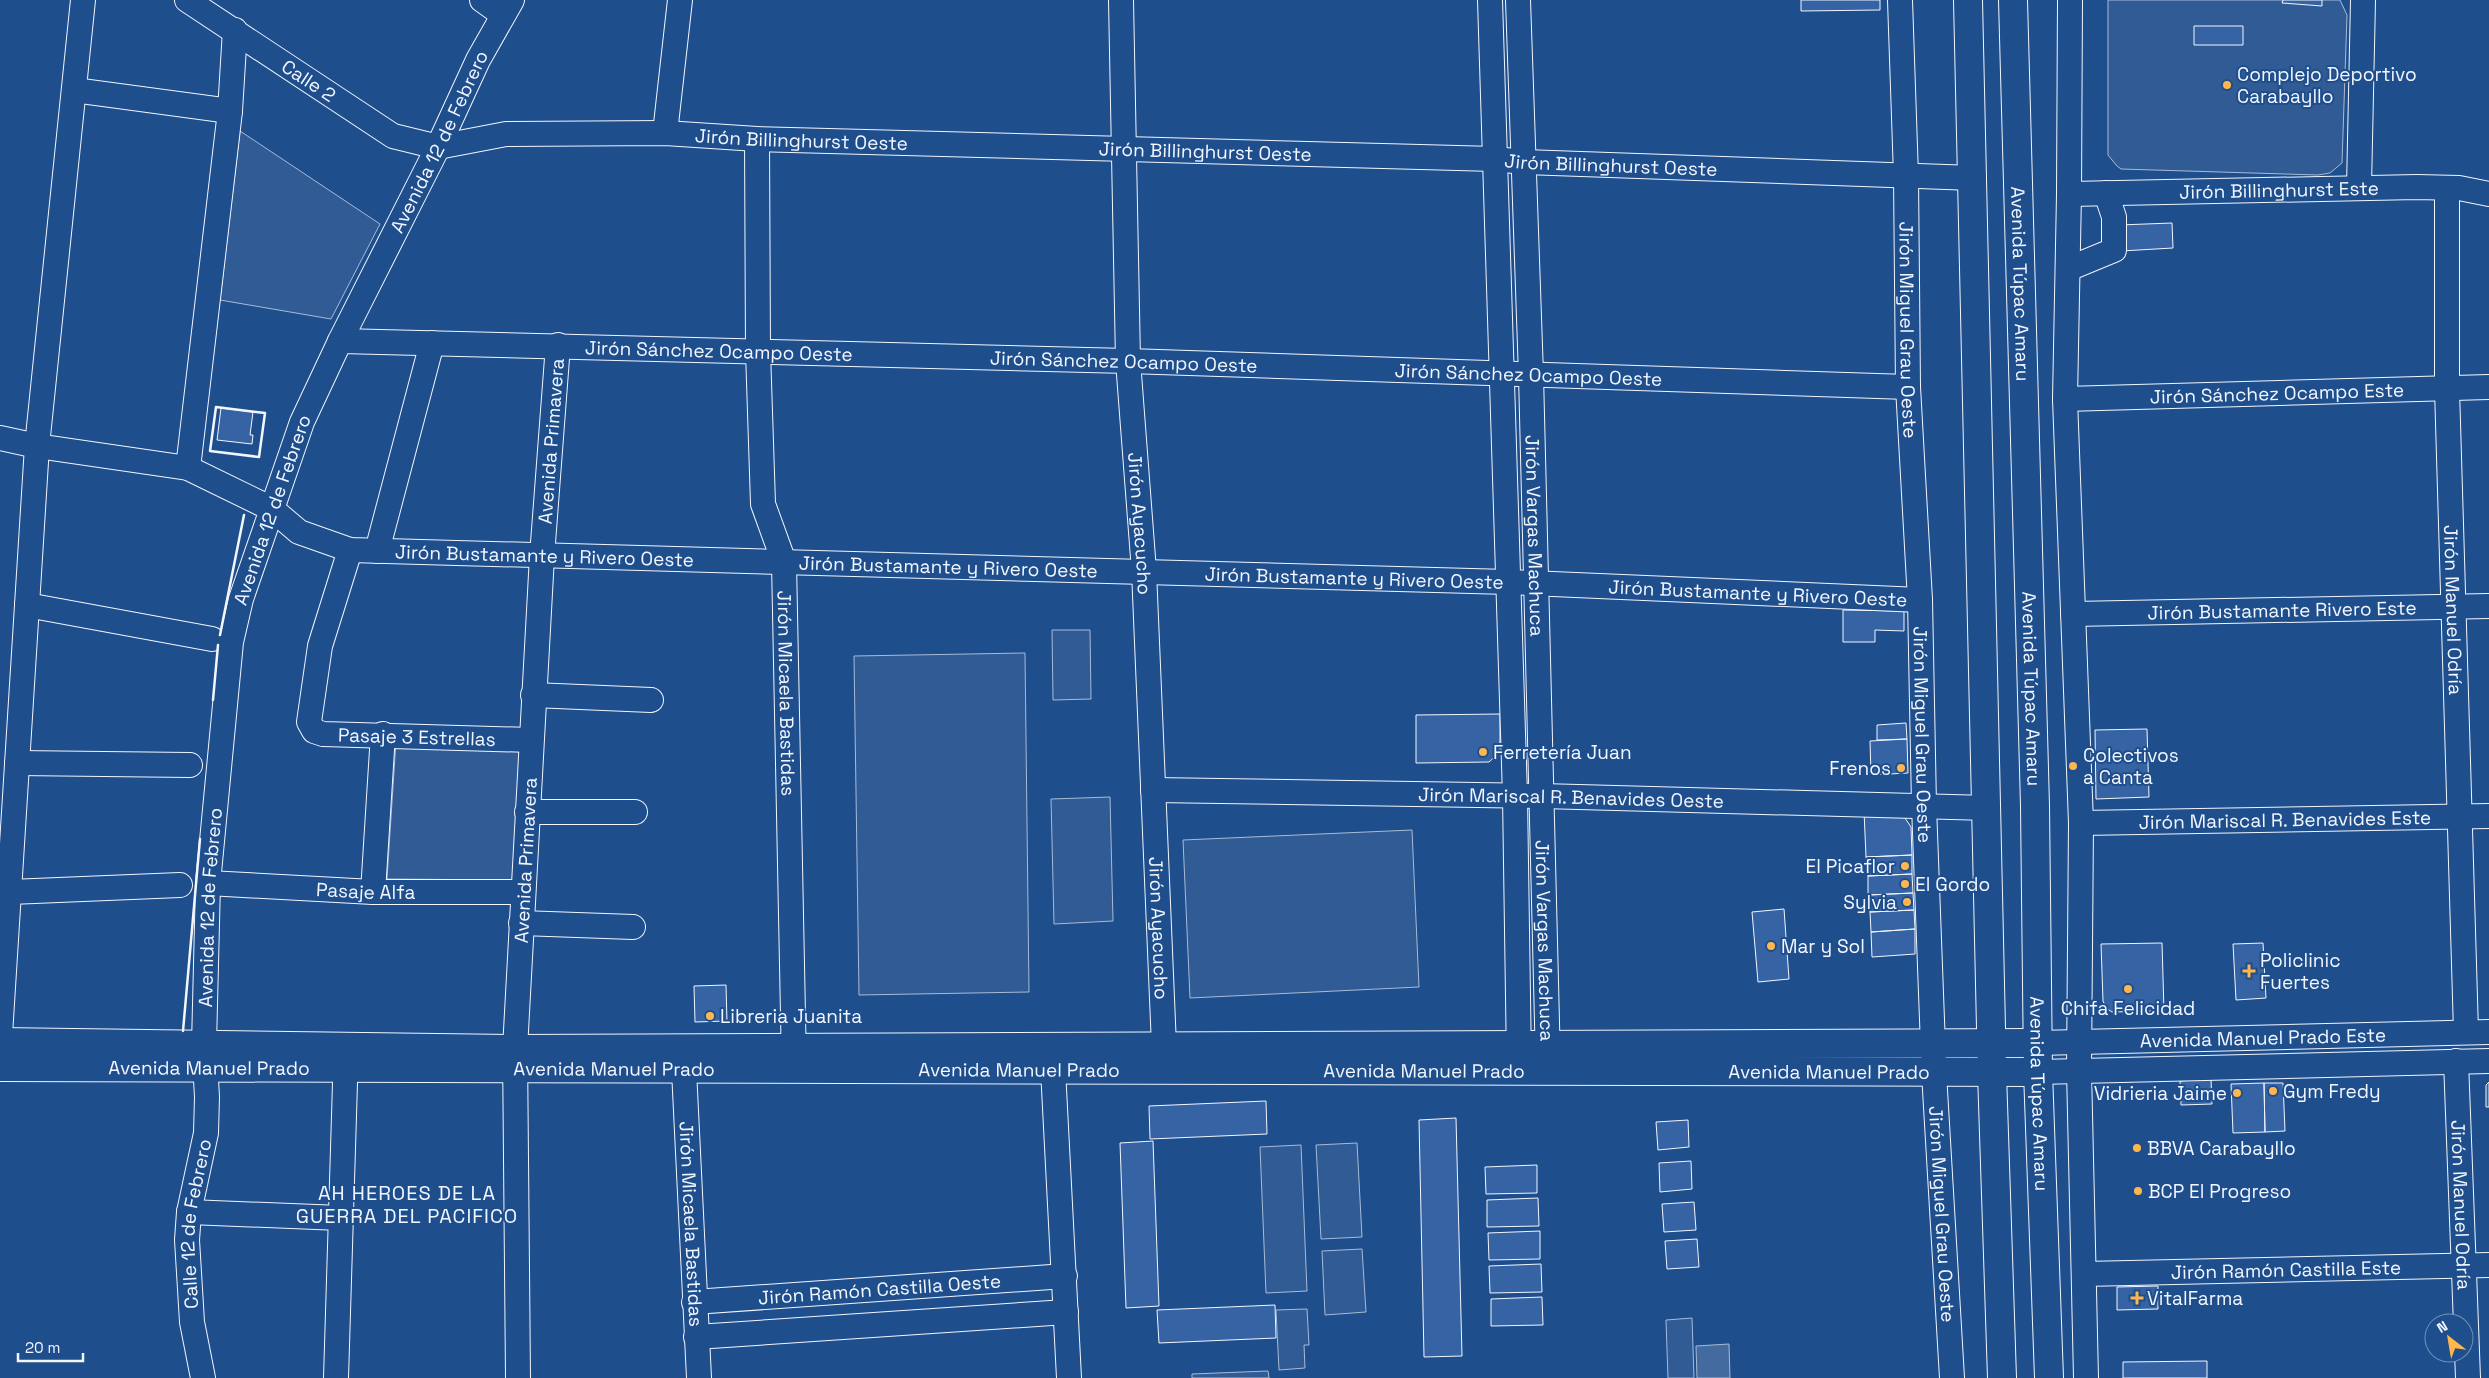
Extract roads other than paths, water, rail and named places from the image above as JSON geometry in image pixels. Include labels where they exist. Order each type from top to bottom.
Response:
[{"type":"main road","points":[[1968,0],[1974,178],[1992,1073],[2002,1378]]},
{"type":"main road","name":"Avenida Túpac Amaru","points":[[2012,0],[2035,806],[2037,1042],[2049,1378]]},
{"type":"main road","name":"Avenida Manuel Prado","points":[[0,1042],[204,1057]]},
{"type":"main road","name":"Avenida Manuel Prado","points":[[0,1067],[204,1057],[515,1059],[1548,1058],[2037,1042]]},
{"type":"main road","name":"Avenida Manuel Prado","points":[[1052,1059],[1164,1046],[1519,1058]]},
{"type":"main road","name":"Avenida Manuel Prado","points":[[1548,1058],[1934,1073],[2038,1072]]},
{"type":"main road","name":"Avenida Manuel Prado","points":[[515,1059],[684,1070],[794,1059]]},
{"type":"street","points":[[0,1036],[37,446],[83,0]]},
{"type":"street","name":"Calle 2","points":[[187,0],[235,30],[392,136],[438,147]]},
{"type":"street","points":[[482,0],[508,7]]},
{"type":"street","points":[[665,133],[680,0]]},
{"type":"street","name":"Jirón Ayacucho","points":[[1121,0],[1128,361],[1144,571],[1164,1046]]},
{"type":"street","name":"Jirón Vargas Machuca","points":[[1490,0],[1503,374],[1519,1058]]},
{"type":"street","name":"Jirón Vargas Machuca","points":[[1518,0],[1531,375],[1548,1058]]},
{"type":"street","name":"Jirón Miguel Grau Oeste","points":[[1900,0],[1906,176],[1908,388],[1920,600],[1924,806],[1934,1073],[1952,1378]]},
{"type":"street","name":"Avenida Túpac Amaru","points":[[2070,0],[2065,399],[2081,823],[2079,1070],[2086,1378]]},
{"type":"street","points":[[2359,187],[2363,0]]},
{"type":"street","name":"Avenida 12 de Febrero","points":[[204,1057],[208,883],[230,642],[241,599],[302,422],[340,341],[438,147],[478,60],[508,7]]},
{"type":"street","points":[[188,468],[230,111],[235,30]]},
{"type":"street","points":[[74,90],[230,111]]},
{"type":"street","name":"Jirón Billinghurst Oeste","points":[[438,147],[506,134],[665,133],[757,139],[1495,159],[1524,162],[1974,178]]},
{"type":"street","name":"Jirón Micaela Bastidas","points":[[757,139],[758,351],[763,504],[784,562],[794,1059]]},
{"type":"street","name":"Jirón Billinghurst Este","points":[[2069,194],[2359,187],[2447,188],[2489,194]]},
{"type":"street","name":"Jirón Manuel Odría","points":[[2447,188],[2447,389],[2460,816],[2478,1032]]},
{"type":"street","points":[[2068,269],[2114,250],[2114,217],[2106,194]]},
{"type":"street","name":"Jirón Sánchez Ocampo Oeste","points":[[340,341],[558,345],[1128,361],[1908,388]]},
{"type":"street","points":[[377,550],[432,342]]},
{"type":"street","name":"Avenida Primavera","points":[[518,1378],[515,1059],[533,695],[558,345]]},
{"type":"street","name":"Jirón Sánchez Ocampo Este","points":[[2065,399],[2489,387]]},
{"type":"street","name":"Jirón Bustamante y Rivero Oeste","points":[[0,438],[37,446],[188,468],[272,508],[299,532],[350,550],[1508,582],[1920,600]]},
{"type":"street","name":"Pasaje 3 Estrellas","points":[[350,550],[320,646],[309,722],[314,731],[323,734],[383,734],[531,740]]},
{"type":"street","points":[[26,605],[212,639]]},
{"type":"street","name":"Jirón Bustamante Rivero Este","points":[[2073,614],[2489,606]]},
{"type":"street","points":[[533,695],[651,700]]},
{"type":"street","points":[[373,892],[383,734]]},
{"type":"street","points":[[17,763],[190,765]]},
{"type":"street","name":"Jirón Mariscal R. Benavides Oeste","points":[[1153,790],[1542,796],[1988,808]]},
{"type":"street","points":[[527,812],[635,812]]},
{"type":"street","name":"Jirón Mariscal R. Benavides Este","points":[[2081,823],[2489,816]]},
{"type":"street","name":"Pasaje Alfa","points":[[208,883],[373,892],[522,892]]},
{"type":"street","points":[[10,892],[180,885]]},
{"type":"street","points":[[521,922],[633,927]]},
{"type":"street","name":"Avenida Manuel Prado Este","points":[[2037,1042],[2478,1032]]},
{"type":"street","name":"Calle 12 de Febrero","points":[[202,1378],[192,1322],[187,1240],[189,1212],[206,1133],[207,1097],[204,1057]]},
{"type":"street","points":[[336,1378],[346,1058]]},
{"type":"street","points":[[1052,1059],[1069,1378]]},
{"type":"street","name":"Avenida Manuel Prado Este","points":[[2038,1072],[2489,1061]]},
{"type":"street","name":"Jirón Manuel Odría","points":[[2456,1062],[2468,1378]]},
{"type":"street","name":"Jirón Micaela Bastidas","points":[[684,1070],[699,1378]]},
{"type":"street","points":[[189,1212],[341,1218]]},
{"type":"street","name":"Jirón Ramón Castilla Este","points":[[2084,1274],[2489,1265]]},
{"type":"street","name":"Jirón Ramón Castilla Oeste","points":[[694,1302],[1065,1276]]},
{"type":"street","name":"Jirón Ramón Castilla Oeste","points":[[696,1337],[1066,1312]]},
{"type":"place","name":"Complejo Deportivo Carabayllo","points":[[2227,85]]},
{"type":"place","name":"Ferretería Juan","points":[[1483,752]]},
{"type":"place","name":"Colectivos a Canta","points":[[2073,766]]},
{"type":"place","name":"Frenos","points":[[1901,768]]},
{"type":"place","name":"El Picaflor","points":[[1905,866]]},
{"type":"place","name":"El Gordo","points":[[1905,884]]},
{"type":"place","name":"Sylvia","points":[[1907,902]]},
{"type":"place","name":"Mar y Sol","points":[[1771,946]]},
{"type":"place","name":"Policlinic Fuertes","points":[[2249,971]]},
{"type":"place","name":"Chifa Felicidad","points":[[2128,989]]},
{"type":"place","name":"Libreria Juanita","points":[[710,1016]]},
{"type":"place","name":"Gym Fredy","points":[[2273,1091]]},
{"type":"place","name":"Vidrieria Jaime","points":[[2237,1093]]},
{"type":"place","name":"BBVA Carabayllo","points":[[2137,1148]]},
{"type":"place","name":"BCP El Progreso","points":[[2138,1191]]},
{"type":"place","name":"VitalFarma","points":[[2137,1298]]},
{"type":"district","name":"AH HEROES DE LA GUERRA DEL PACIFICO","points":[[407,1204]]}]
